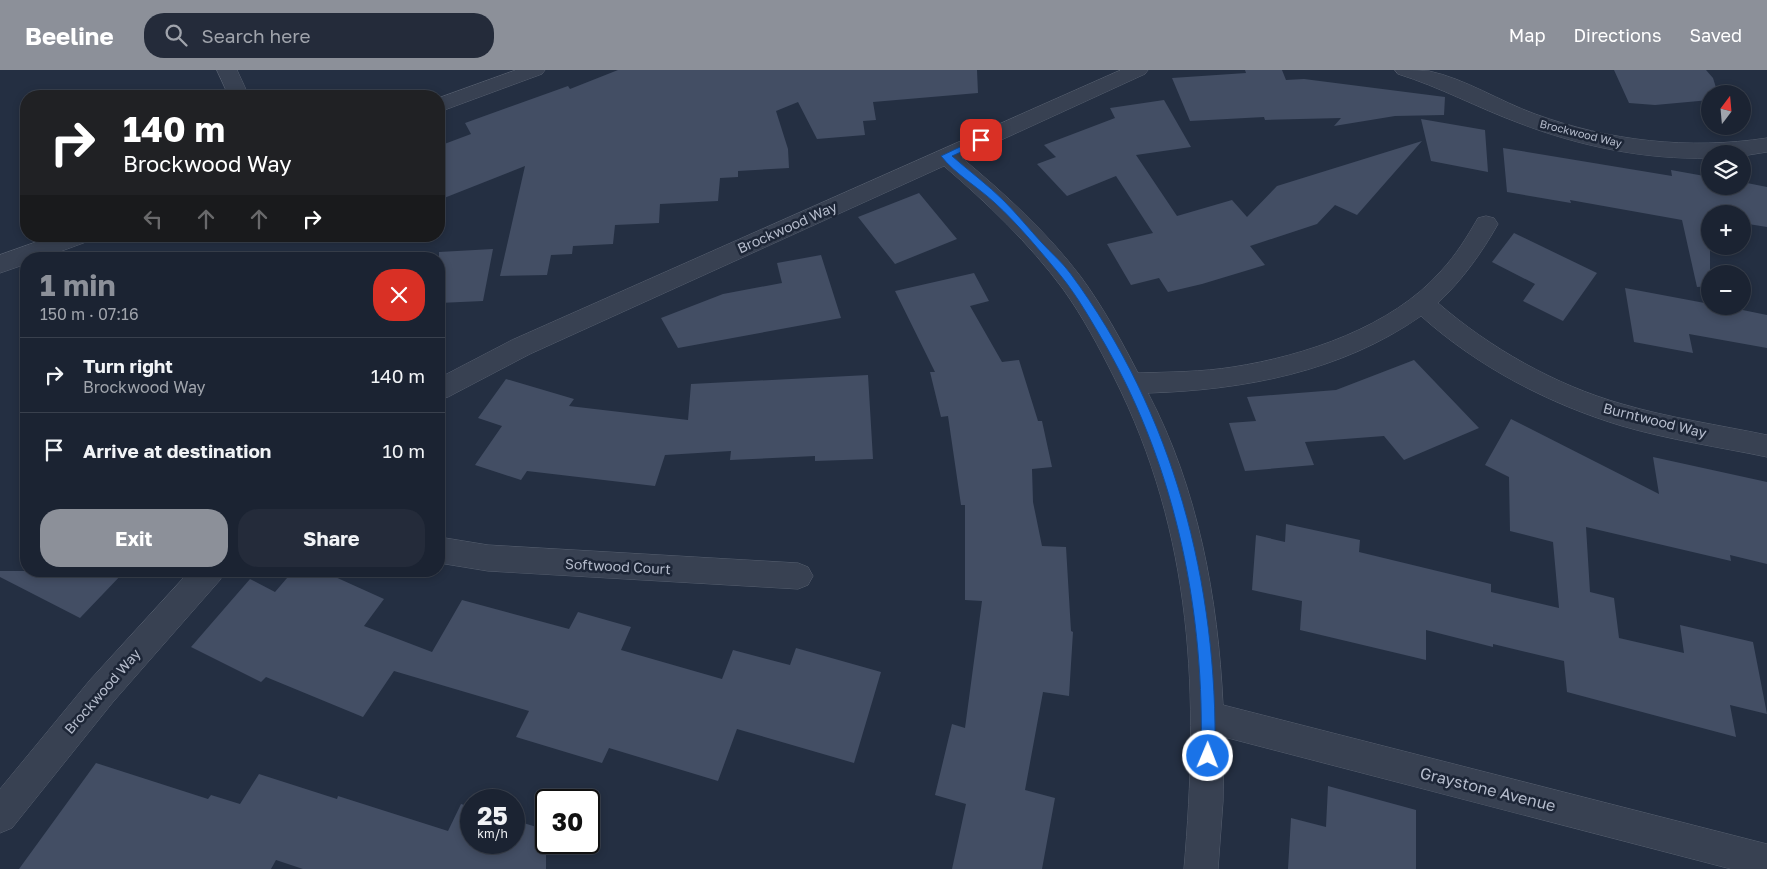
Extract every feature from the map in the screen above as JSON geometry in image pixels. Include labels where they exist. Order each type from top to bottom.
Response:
[{"type":"street","points":[[227,70],[236,90]]},
{"type":"street","points":[[445,103],[535,70]]},
{"type":"street","name":"Brockwood Way","points":[[445,387],[521,347],[1138,70]]},
{"type":"street","name":"Brockwood Way","points":[[1405,70],[1460,90],[1530,120],[1580,135],[1631,145],[1683,150],[1731,150],[1767,145]]},
{"type":"street","points":[[946,156],[996,198],[1065,274],[1092,313],[1132,383],[1169,473],[1185,528],[1202,619],[1209,717],[1207,815],[1201,869]]},
{"type":"street","points":[[1132,383],[1184,382],[1234,377],[1281,367],[1325,354],[1366,337],[1422,303],[1447,280],[1469,254],[1486,224]]},
{"type":"street","points":[[33,252],[61,242]]},
{"type":"street","points":[[0,264],[20,257]]},
{"type":"street","name":"Burntwood Way","points":[[1422,303],[1461,336],[1508,366],[1562,393],[1620,414],[1650,422],[1767,446]]},
{"type":"street","name":"Softwood Court","points":[[445,551],[488,558],[798,576]]},
{"type":"street","name":"Brockwood Way","points":[[0,816],[65,734],[160,623],[204,577]]},
{"type":"street","name":"Graystone Avenue","points":[[1209,717],[1767,861]]},
{"type":"building","points":[[618,70],[977,70],[978,93],[873,102],[876,120],[863,121],[865,135],[817,139],[798,102],[776,111],[788,149],[789,168],[738,171],[738,177],[720,178],[718,201],[660,204],[659,223],[615,225],[613,244],[573,246],[572,254],[551,255],[547,275],[500,276],[525,166],[445,198],[445,144],[471,134],[465,123],[568,86],[570,89]]},
{"type":"building","points":[[1245,70],[1282,70],[1286,80],[1304,79],[1445,97],[1444,115],[1395,116],[1334,126],[1341,118],[1265,120],[1264,117],[1190,121],[1172,78],[1246,73]]},
{"type":"building","points":[[1614,70],[1706,70],[1713,78],[1715,85],[1701,85],[1701,101],[1655,105],[1629,103]]},
{"type":"building","points":[[1164,100],[1191,147],[1136,155],[1177,216],[1232,200],[1247,217],[1277,186],[1422,141],[1357,215],[1335,205],[1317,224],[1250,246],[1265,265],[1168,292],[1159,278],[1131,285],[1107,244],[1153,233],[1116,176],[1067,196],[1037,164],[1056,157],[1044,145],[1115,118],[1110,108]]},
{"type":"building","points":[[1421,119],[1485,130],[1488,172],[1431,161]]},
{"type":"building","points":[[1503,148],[1672,176],[1671,170],[1701,175],[1701,195],[1751,195],[1751,184],[1767,187],[1767,227],[1751,224],[1751,205],[1701,205],[1701,255],[1710,255],[1710,265],[1701,265],[1701,287],[1697,287],[1682,220],[1570,200],[1571,203],[1507,192]]},
{"type":"building","points":[[919,193],[957,239],[895,264],[858,217]]},
{"type":"building","points":[[1514,233],[1597,273],[1563,321],[1523,301],[1535,284],[1492,262]]},
{"type":"building","points":[[493,249],[483,301],[445,303],[445,252],[439,252]]},
{"type":"building","points":[[821,255],[841,318],[678,348],[661,318],[723,294],[782,283],[777,263]]},
{"type":"building","points":[[974,273],[989,301],[970,306],[1002,362],[1019,360],[1038,421],[1042,421],[1052,467],[1032,469],[1033,502],[1042,546],[1066,547],[1071,631],[1073,632],[1069,696],[1043,692],[1025,790],[1055,798],[1042,869],[952,869],[966,804],[935,795],[952,724],[965,728],[982,601],[965,600],[965,505],[961,505],[948,416],[941,417],[930,372],[935,372],[895,291]]},
{"type":"building","points":[[1625,288],[1701,302],[1701,315],[1751,315],[1751,312],[1767,315],[1767,348],[1689,334],[1693,353],[1634,342]]},
{"type":"building","points":[[1414,360],[1479,428],[1404,460],[1384,436],[1305,442],[1314,465],[1245,471],[1229,423],[1256,421],[1247,397],[1336,390]]},
{"type":"building","points":[[868,375],[873,459],[815,461],[815,456],[730,460],[731,451],[665,455],[655,486],[527,471],[521,480],[475,465],[502,426],[478,418],[506,379],[574,399],[569,406],[688,420],[691,384]]},
{"type":"building","points":[[1511,419],[1659,494],[1653,457],[1767,482],[1767,564],[1730,555],[1731,561],[1586,527],[1590,592],[1614,598],[1619,638],[1684,653],[1680,625],[1753,642],[1767,714],[1730,705],[1736,737],[1567,692],[1564,661],[1493,644],[1493,647],[1426,630],[1426,660],[1300,630],[1302,601],[1252,590],[1256,535],[1285,542],[1286,524],[1360,540],[1359,552],[1491,584],[1491,592],[1559,608],[1553,542],[1510,531],[1509,477],[1485,465]]},
{"type":"building","points":[[0,571],[20,571],[20,577],[119,577],[80,618],[0,577]]},
{"type":"building","points":[[288,577],[335,577],[384,599],[364,626],[432,652],[462,600],[569,629],[578,612],[631,627],[621,650],[722,679],[733,650],[790,665],[796,648],[881,672],[854,763],[737,729],[718,781],[609,748],[602,763],[516,737],[529,711],[394,671],[363,717],[266,677],[261,682],[191,647],[250,579],[275,592]]},
{"type":"building","points":[[96,763],[208,799],[211,795],[240,804],[259,774],[337,799],[338,796],[448,831],[460,806],[460,854],[525,854],[525,823],[535,827],[535,854],[546,854],[546,869],[303,869],[276,860],[271,869],[19,869]]},
{"type":"building","points":[[1328,786],[1416,810],[1416,869],[1288,869],[1291,818],[1326,827]]},
{"type":"route","points":[[981,140],[946,156],[990,192],[1065,274],[1092,313],[1132,383],[1169,473],[1185,528],[1202,619],[1209,717],[1208,756]]}]
